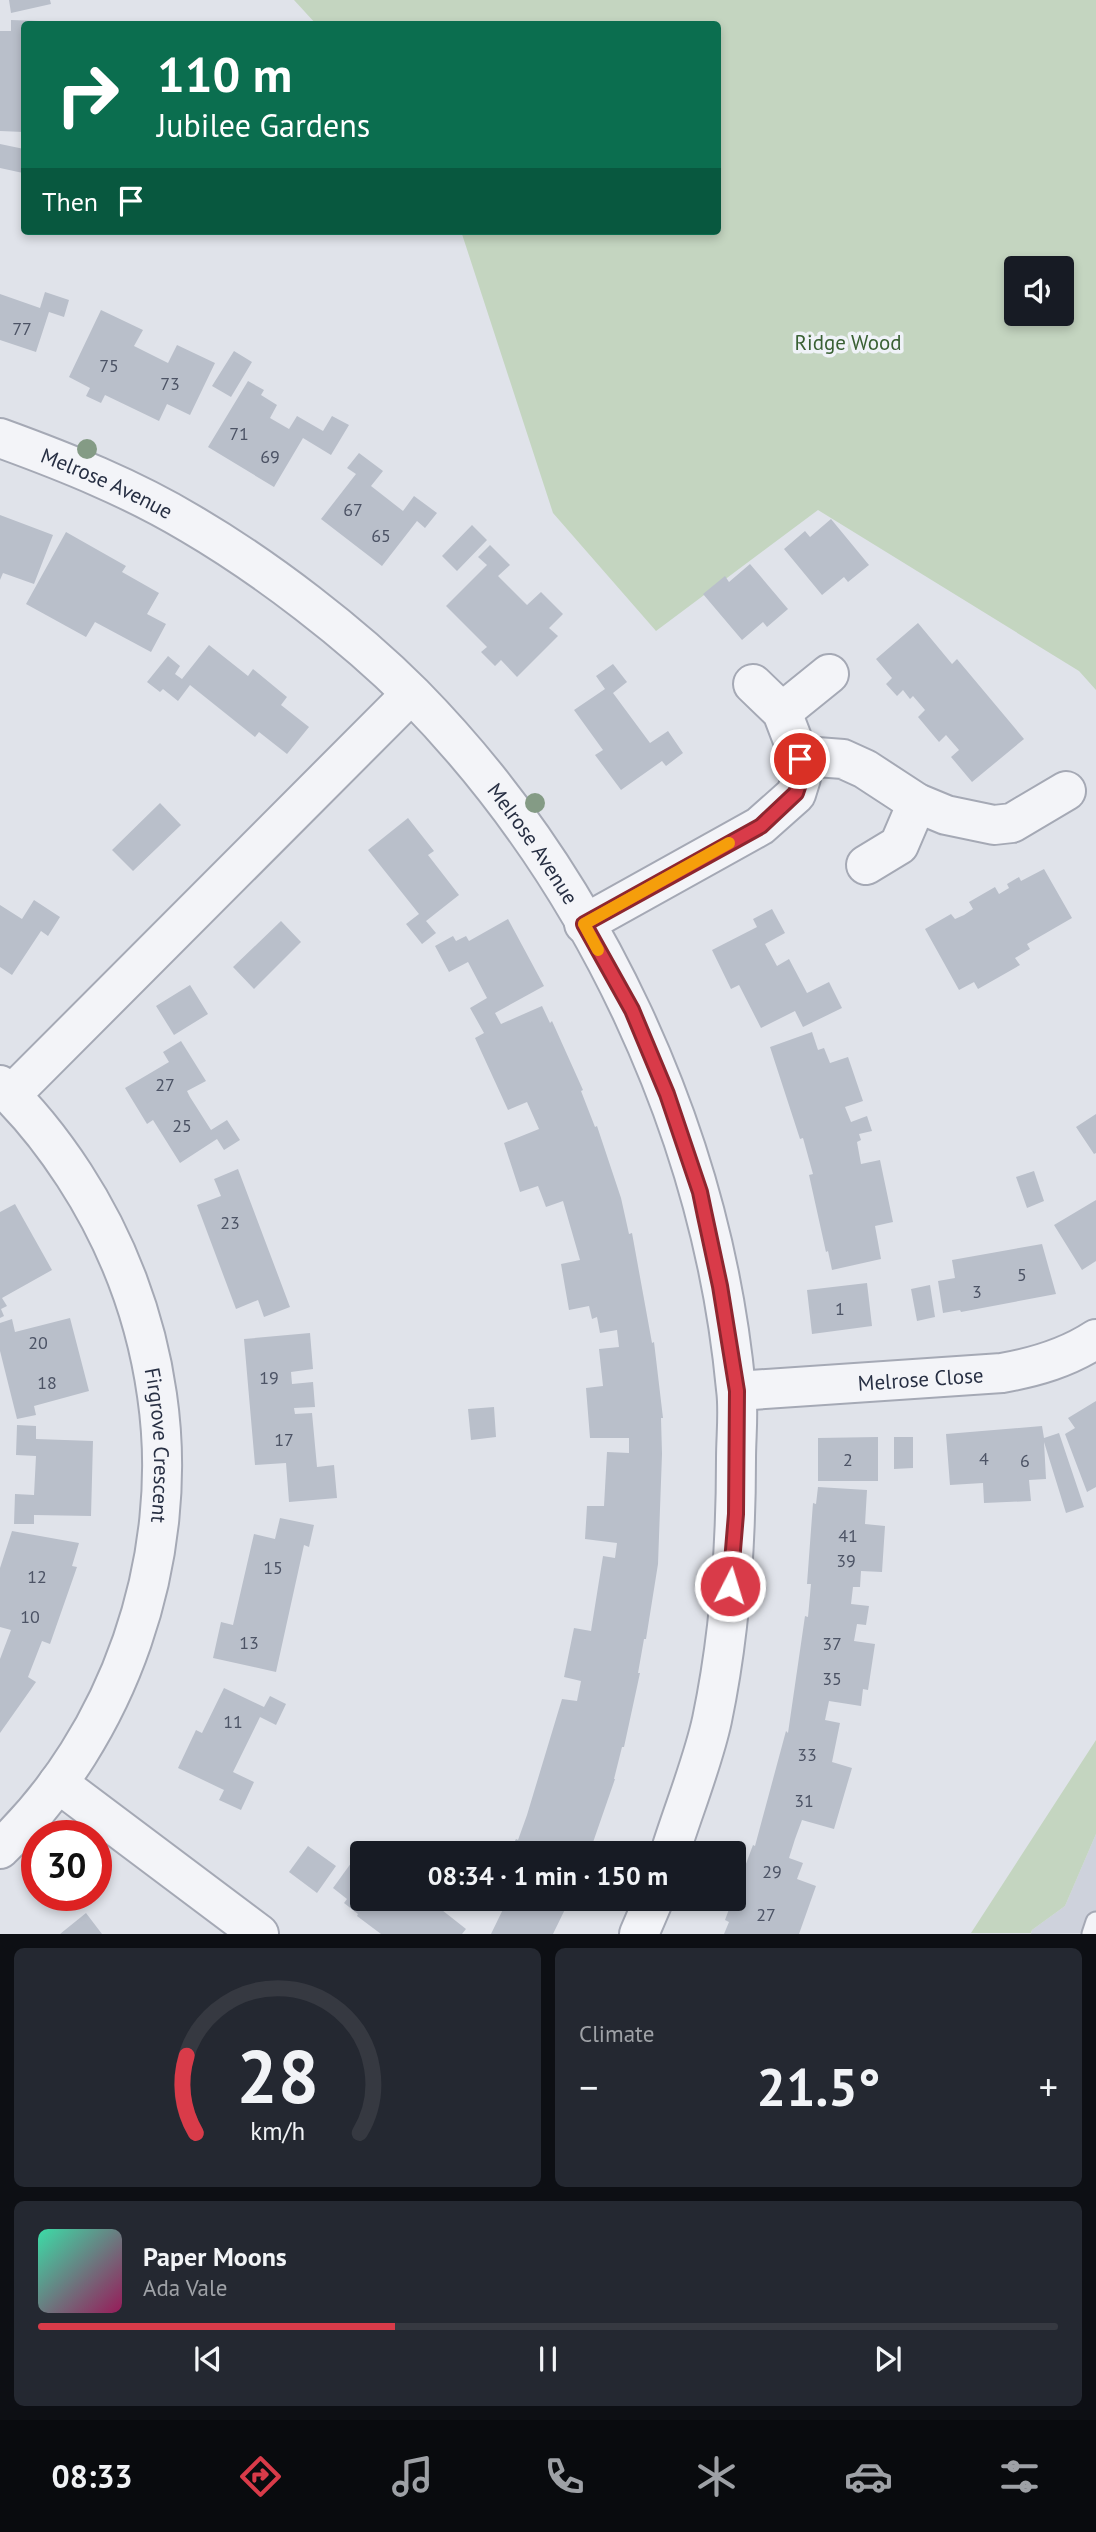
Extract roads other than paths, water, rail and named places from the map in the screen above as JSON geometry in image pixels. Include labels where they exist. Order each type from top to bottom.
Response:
[{"type":"street","name":"Melrose Avenue","points":[[0,438],[70,463],[191,524],[265,573],[338,629],[411,694],[473,762],[528,834],[584,924],[632,1010],[667,1094],[700,1192],[720,1286],[737,1391],[736,1514],[729,1609],[712,1723],[674,1841]]},
{"type":"street","points":[[782,712],[829,674]]},
{"type":"street","points":[[584,924],[761,826],[796,793],[801,778],[800,759],[782,712],[753,684]]},
{"type":"street","points":[[5,1090],[411,694]]},
{"type":"street","points":[[800,759],[844,759],[865,769],[917,803],[946,815],[994,825],[1012,824],[1066,791]]},
{"type":"street","points":[[866,865],[899,845],[917,803]]},
{"type":"street","name":"Firgrove Crescent","points":[[0,1849],[16,1834],[58,1783],[95,1725],[124,1664],[145,1599],[158,1532],[162,1464],[158,1396],[144,1329],[122,1265],[92,1203],[55,1146],[5,1090]]},
{"type":"street","name":"Melrose Close","points":[[737,1391],[1002,1373],[1065,1357],[1096,1339]]},
{"type":"street","points":[[58,1783],[259,1934]]},
{"type":"street","points":[[639,1934],[649,1911]]},
{"type":"lane","points":[[1093,1934],[1096,1922]]},
{"type":"park label","name":"Ridge Wood","points":[[848,342]]}]
